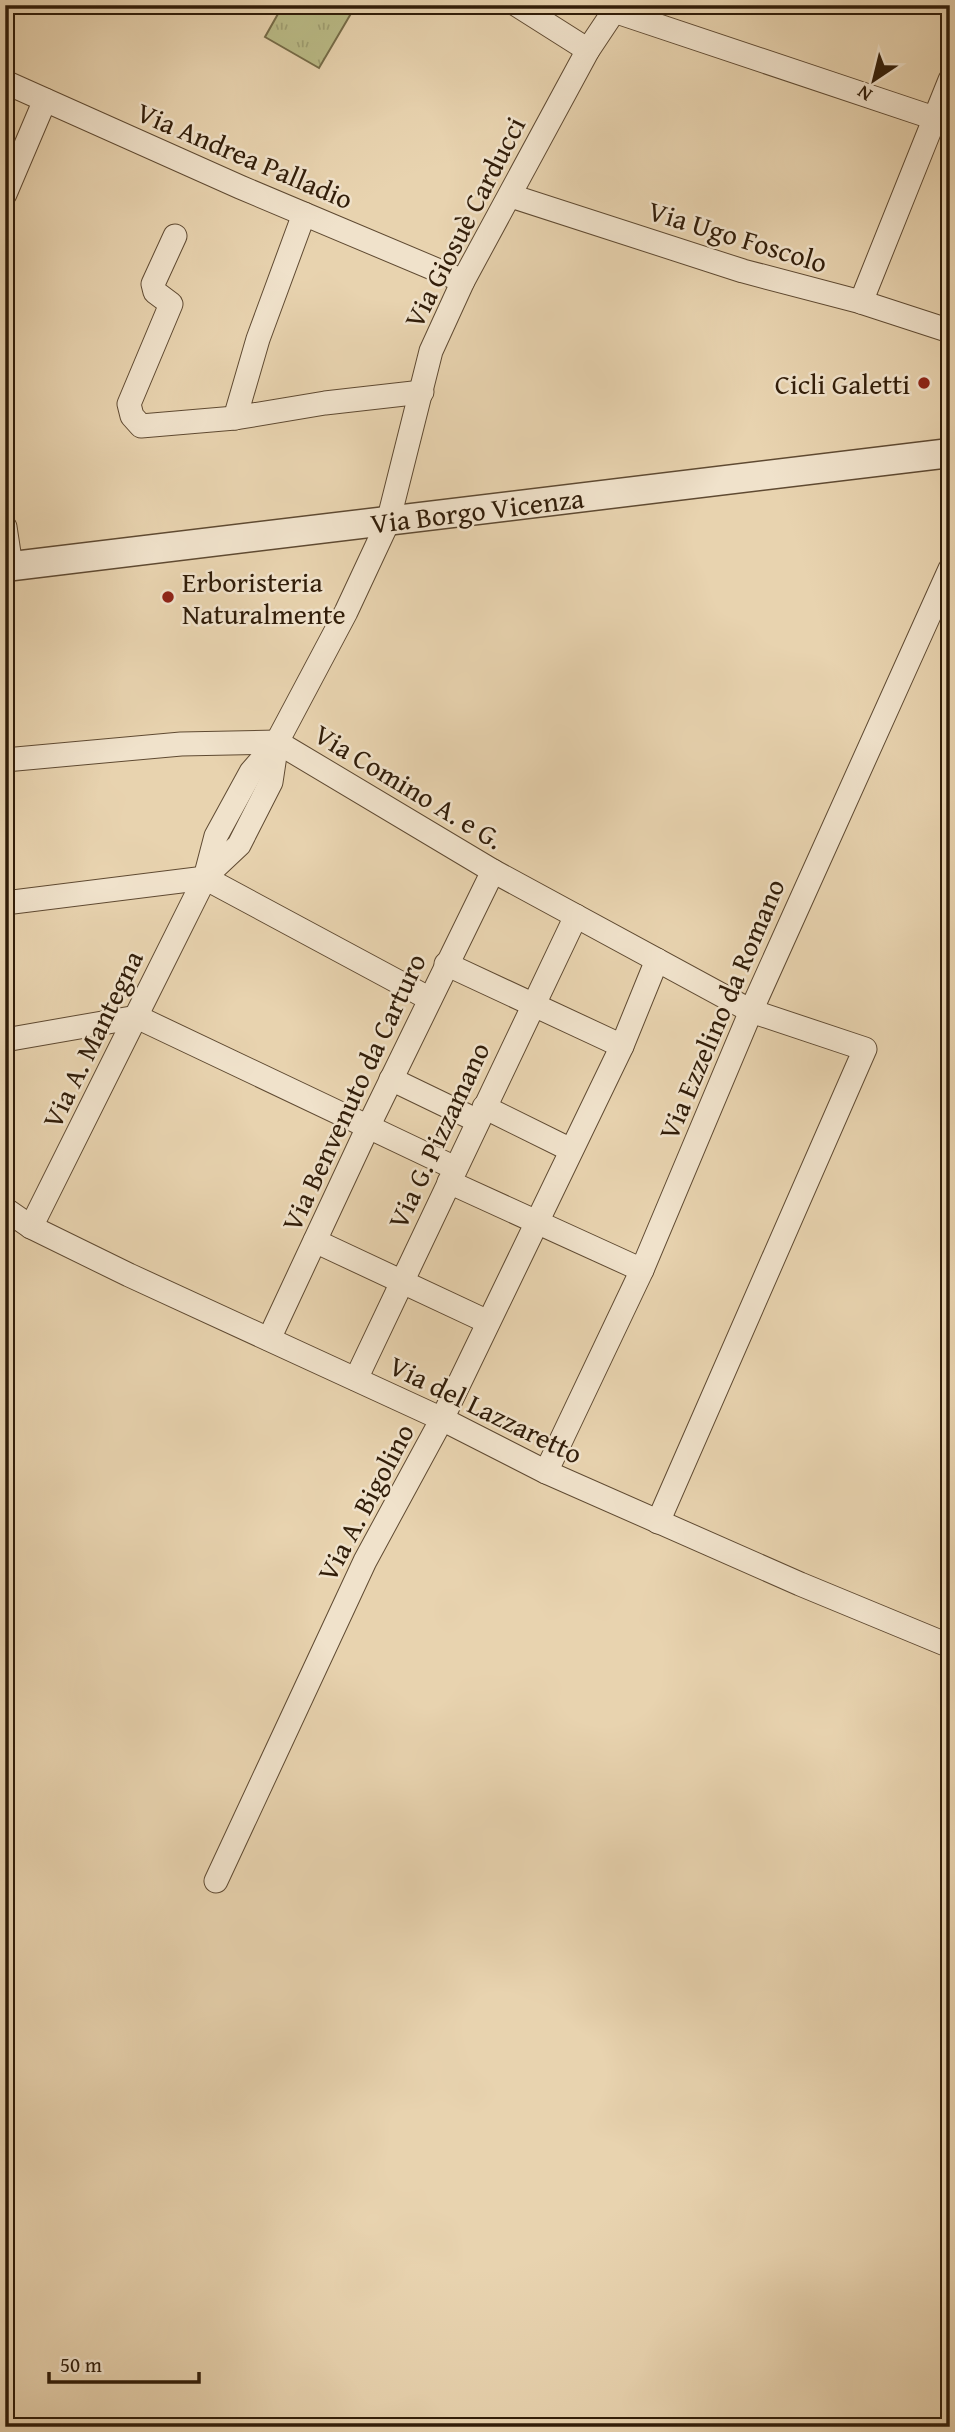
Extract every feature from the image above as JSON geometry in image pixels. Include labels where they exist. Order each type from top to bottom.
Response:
[{"type":"street","points":[[517,5],[588,50]]},
{"type":"street","points":[[616,8],[934,118]]},
{"type":"street","name":"Via Giosuè Carducci","points":[[388,522],[431,351],[463,281],[588,50],[616,8]]},
{"type":"street","points":[[861,302],[950,80]]},
{"type":"street","name":"Via Andrea Palladio","points":[[5,82],[463,281]]},
{"type":"street","points":[[5,194],[45,100]]},
{"type":"street","name":"Via Ugo Foscolo","points":[[511,196],[743,271],[861,302],[950,331]]},
{"type":"street","points":[[235,418],[258,339],[304,214]]},
{"type":"street","points":[[175,236],[153,285],[155,292],[171,304],[129,404],[132,416],[141,426],[235,418],[422,391]]},
{"type":"street","name":"Via Borgo Vicenza","points":[[8,567],[950,453]]},
{"type":"street","name":"Via A. Mantegna","points":[[31,1227],[205,878],[216,836],[251,772],[277,741],[346,612],[388,522]]},
{"type":"street","points":[[5,527],[8,567]]},
{"type":"street","name":"Via Ezzelino da Romano","points":[[546,1472],[642,1270],[751,1011],[950,569]]},
{"type":"street","name":"Via Comino A. e G.","points":[[5,760],[181,744],[277,741],[493,871],[751,1011],[864,1049],[658,1522]]},
{"type":"street","name":"Via Benvenuto da Carturo","points":[[268,1339],[368,1126],[493,871]]},
{"type":"street","points":[[5,903],[205,878],[430,999]]},
{"type":"street","name":"Via G. Pizzamano","points":[[356,1379],[576,916]]},
{"type":"street","name":"Via A. Bigolino","points":[[216,1881],[365,1561],[442,1419],[622,1046],[657,960]]},
{"type":"street","points":[[446,964],[622,1046]]},
{"type":"street","points":[[5,1040],[137,1017],[368,1126],[536,1222],[642,1270]]},
{"type":"street","points":[[391,1079],[571,1150]]},
{"type":"street","name":"Via del Lazzaretto","points":[[5,1209],[31,1227],[442,1419],[546,1472],[950,1646]]},
{"type":"street","points":[[315,1241],[488,1322]]},
{"type":"green space","points":[[283,5],[356,5],[319,68],[265,37]]},
{"type":"place","name":"Cicli Galetti","points":[[924,383]]},
{"type":"place","name":"Erboristeria Naturalmente","points":[[168,597]]}]
